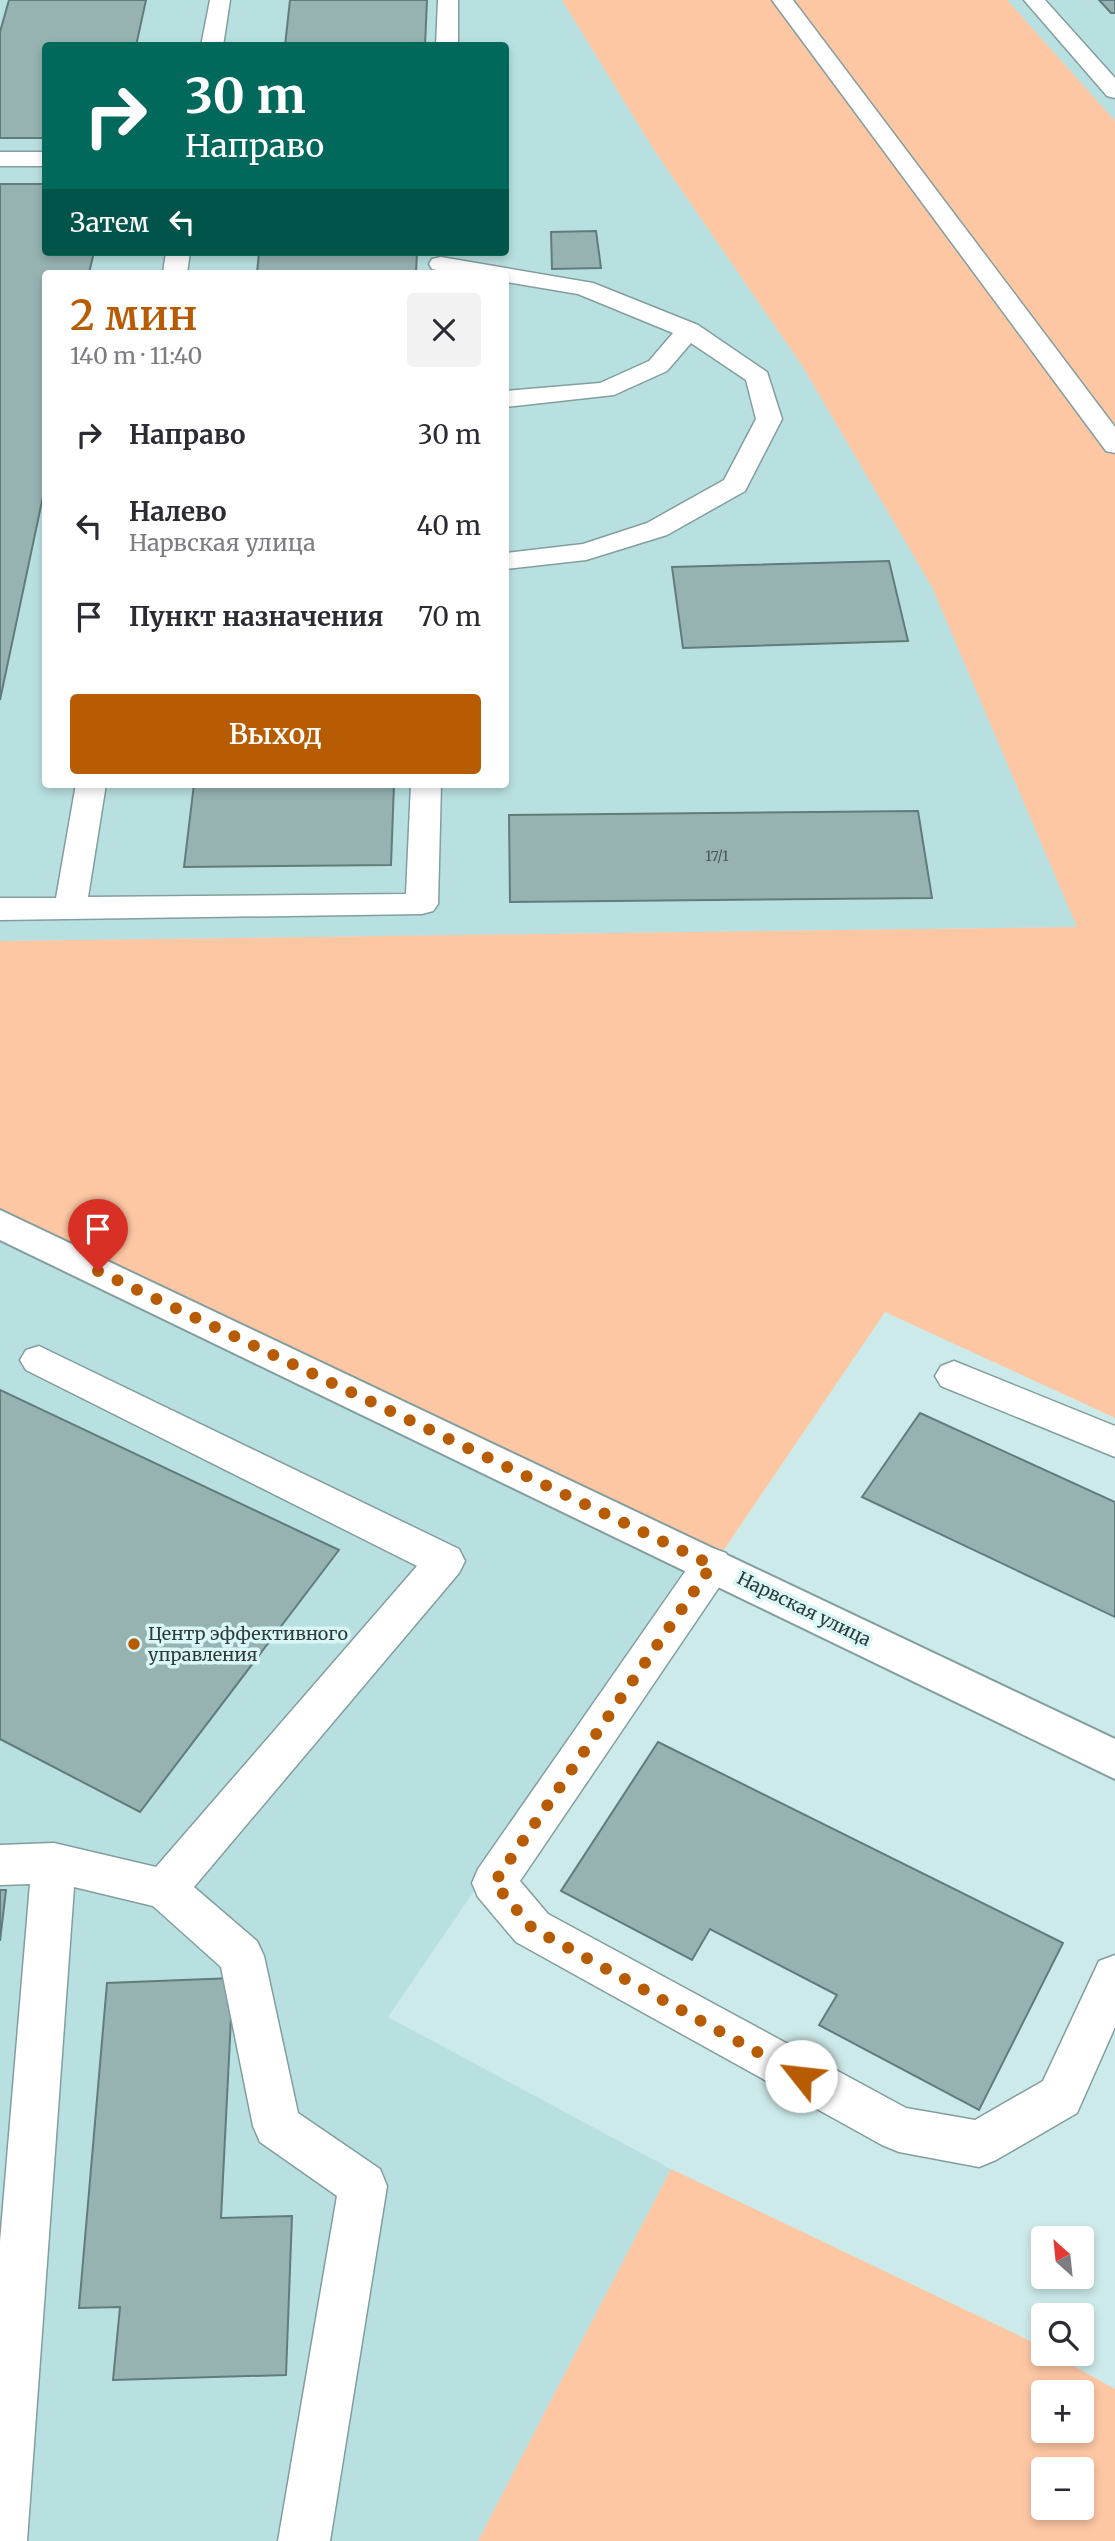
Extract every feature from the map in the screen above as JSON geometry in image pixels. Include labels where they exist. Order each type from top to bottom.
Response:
[{"type":"street","name":"Нарвская улица","points":[[0,1224],[1115,1760]]},
{"type":"lane","points":[[213,42],[220,0]]},
{"type":"lane","points":[[447,42],[448,0]]},
{"type":"lane","points":[[782,0],[1115,445]]},
{"type":"lane","points":[[1034,0],[1115,91]]},
{"type":"lane","points":[[0,159],[42,159]]},
{"type":"lane","points":[[441,263],[478,270]]},
{"type":"lane","points":[[509,276],[584,288],[689,330],[758,377],[769,419],[735,485],[657,528],[586,552],[509,561]]},
{"type":"lane","points":[[509,399],[605,390],[658,366],[689,330]]},
{"type":"lane","points":[[70,908],[90,788]]},
{"type":"lane","points":[[0,909],[422,904],[426,788]]},
{"type":"lane","points":[[39,1360],[445,1561],[165,1889]]},
{"type":"lane","points":[[954,1376],[1115,1442]]},
{"type":"lane","points":[[712,1565],[494,1883],[532,1928],[899,2129],[979,2144],[1060,2097],[1115,1976]]},
{"type":"lane","points":[[1,2541],[54,1863]]},
{"type":"lane","points":[[0,1865],[54,1863],[165,1889],[241,1956],[277,2126],[363,2186],[304,2541]]},
{"type":"shaded area","points":[[0,0],[562,0],[654,150],[803,367],[933,587],[1078,927],[0,941]]},
{"type":"shaded area","points":[[562,0],[1007,0],[1115,121],[1115,1418],[885,1312],[719,1557],[0,1212],[0,941],[1077,927],[932,587],[803,367],[654,150]]},
{"type":"shaded area","points":[[1007,0],[1115,0],[1115,121],[1018,12]]},
{"type":"shaded area","points":[[0,1235],[695,1568],[388,2017],[671,2169],[478,2541],[0,2541]]},
{"type":"shaded area","points":[[671,2169],[1031,2342],[1031,2366],[1074,2366],[1115,2389],[1115,2541],[478,2541]]},
{"type":"building","points":[[9,0],[146,0],[137,42],[42,42],[42,138],[0,138],[0,32]]},
{"type":"building","points":[[290,0],[427,0],[425,42],[285,42]]},
{"type":"building","points":[[1099,0],[1115,0],[1115,13],[1111,13]]},
{"type":"building","points":[[0,184],[42,184],[42,256],[93,256],[90,270],[42,270],[42,501],[0,700]]},
{"type":"building","points":[[596,231],[601,268],[552,269],[551,232]]},
{"type":"building","points":[[259,256],[417,256],[416,270],[257,270]]},
{"type":"building","points":[[889,561],[908,641],[683,648],[672,567]]},
{"type":"building","points":[[194,788],[394,788],[391,865],[184,867]]},
{"type":"building","points":[[918,811],[932,898],[510,902],[509,815]]},
{"type":"building","name":"Центр эффективного управления","points":[[0,1390],[339,1550],[140,1812],[0,1739]]},
{"type":"building","points":[[920,1413],[1115,1502],[1115,1617],[862,1497]]},
{"type":"building","points":[[658,1742],[1063,1943],[979,2110],[819,2025],[837,1995],[710,1929],[692,1960],[561,1891]]},
{"type":"building","points":[[0,1890],[6,1890],[0,1941]]},
{"type":"building","points":[[233,1978],[221,2218],[292,2216],[286,2375],[113,2380],[120,2307],[79,2308],[107,1983]]},
{"type":"place","name":"Центр эффективного управления","points":[[134,1644]]},
{"type":"route","points":[[98,1271],[712,1565],[494,1883],[532,1928],[801,2076]]}]
